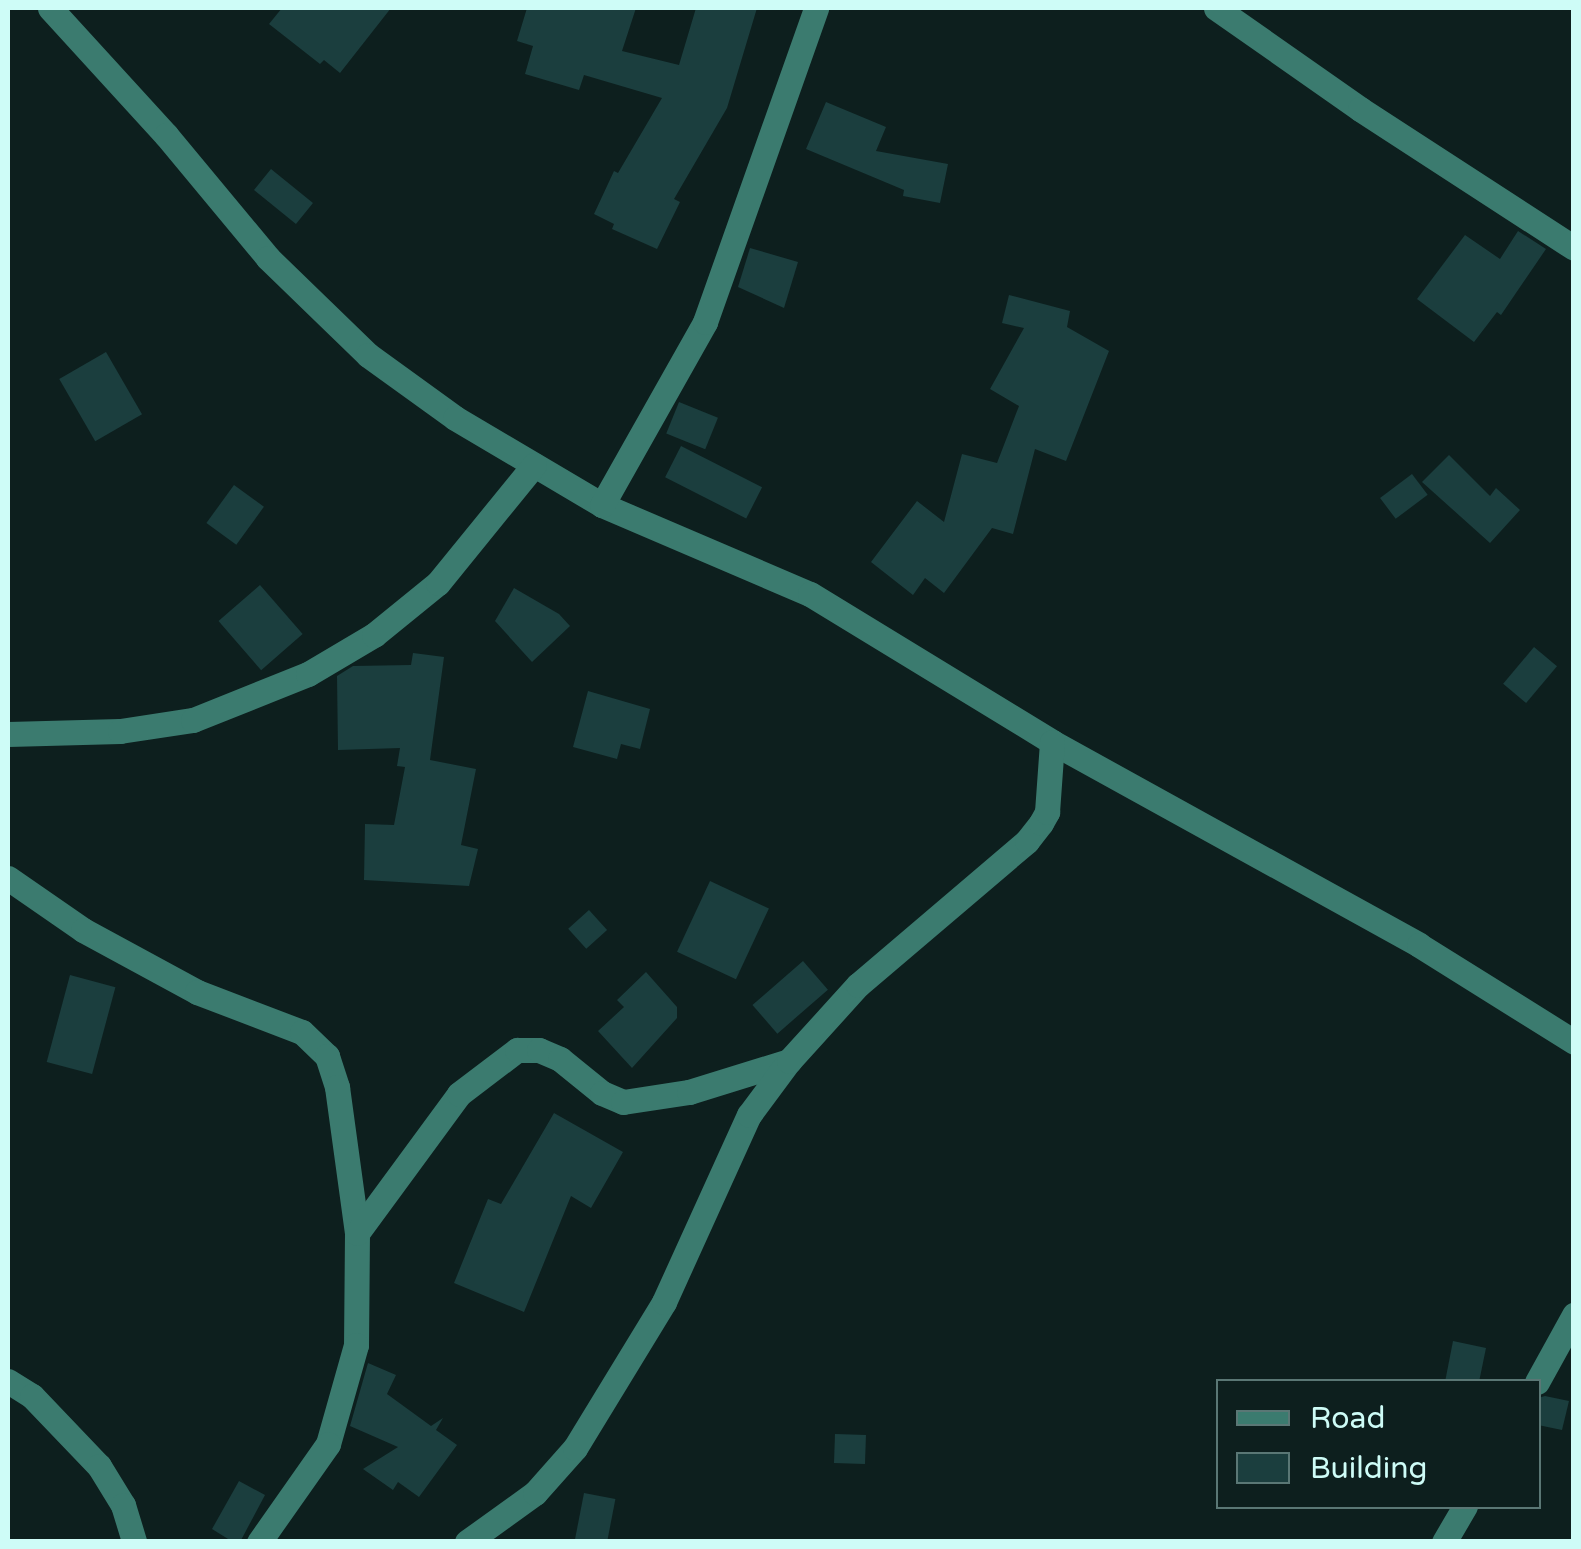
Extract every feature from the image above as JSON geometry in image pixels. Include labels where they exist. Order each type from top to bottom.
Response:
[{"type":"street","points":[[50,8],[166,135],[268,258],[368,355],[454,418],[602,505],[810,594],[1052,742],[1420,945],[1574,1042]]},
{"type":"street","points":[[602,505],[705,322],[816,8]]},
{"type":"street","points":[[1216,8],[1360,109],[1574,248]]},
{"type":"street","points":[[8,734],[120,731],[192,720],[308,674],[374,636],[438,583],[534,465]]},
{"type":"street","points":[[467,1542],[535,1493],[575,1448],[664,1302],[749,1116],[788,1061],[858,986],[1027,840],[1047,812],[1052,742]]},
{"type":"street","points":[[8,878],[83,930],[197,992],[315,1040],[327,1056],[337,1087],[357,1233],[356,1346],[328,1444],[259,1542]]},
{"type":"street","points":[[357,1233],[459,1094],[517,1050],[539,1050],[560,1059],[602,1093],[622,1102],[689,1092],[788,1061]]},
{"type":"street","points":[[1538,1379],[1574,1315]]},
{"type":"street","points":[[8,1380],[32,1396],[99,1466],[123,1505],[134,1542]]},
{"type":"street","points":[[1444,1542],[1463,1509]]},
{"type":"building","points":[[282,8],[391,8],[340,73],[324,60],[320,64],[269,24]]},
{"type":"building","points":[[527,8],[636,8],[622,51],[679,65],[696,8],[757,8],[727,108],[674,199],[680,202],[657,249],[612,229],[614,224],[594,214],[614,171],[618,173],[662,98],[584,75],[579,90],[525,74],[533,46],[517,41]]},
{"type":"building","points":[[826,102],[886,127],[876,151],[948,164],[940,203],[903,196],[904,190],[806,149]]},
{"type":"building","points":[[271,169],[313,203],[296,224],[254,190]]},
{"type":"building","points":[[1518,231],[1546,249],[1501,315],[1497,312],[1474,342],[1417,299],[1465,235],[1500,259]]},
{"type":"building","points":[[750,248],[798,262],[784,308],[738,287]]},
{"type":"building","points":[[1009,295],[1070,311],[1067,327],[1109,351],[1066,461],[1035,449],[1013,534],[992,528],[944,593],[925,578],[913,595],[871,562],[917,501],[944,522],[962,454],[997,463],[1019,406],[990,389],[1024,328],[1002,323]]},
{"type":"building","points":[[106,352],[142,414],[95,441],[59,379]]},
{"type":"building","points":[[679,402],[718,418],[705,449],[666,434]]},
{"type":"building","points":[[681,446],[762,487],[746,518],[665,477]]},
{"type":"building","points":[[1449,455],[1490,496],[1496,488],[1520,510],[1490,543],[1422,482]]},
{"type":"building","points":[[1412,474],[1428,495],[1396,519],[1380,498]]},
{"type":"building","points":[[234,485],[264,507],[236,545],[206,523]]},
{"type":"building","points":[[260,585],[303,634],[261,670],[218,621]]},
{"type":"building","points":[[514,588],[559,614],[570,626],[532,662],[495,621]]},
{"type":"building","points":[[1534,647],[1557,666],[1526,703],[1503,684]]},
{"type":"building","points":[[413,653],[444,657],[430,760],[476,769],[461,845],[478,849],[469,886],[364,880],[365,824],[394,825],[405,767],[397,766],[400,748],[338,750],[337,676],[353,666],[411,665]]},
{"type":"building","points":[[588,691],[650,709],[640,749],[621,744],[617,759],[573,747]]},
{"type":"building","points":[[710,881],[769,908],[736,979],[677,952]]},
{"type":"building","points":[[589,910],[607,930],[586,949],[568,929]]},
{"type":"building","points":[[803,961],[828,990],[777,1034],[752,1005]]},
{"type":"building","points":[[646,972],[677,1007],[677,1018],[632,1068],[598,1031],[624,1007],[617,1000]]},
{"type":"building","points":[[70,975],[115,987],[92,1074],[47,1062]]},
{"type":"building","points":[[554,1113],[623,1152],[591,1208],[571,1196],[524,1312],[454,1283],[488,1199],[501,1204]]},
{"type":"building","points":[[1453,1341],[1486,1348],[1480,1379],[1446,1379]]},
{"type":"building","points":[[368,1363],[396,1375],[387,1394],[431,1426],[443,1418],[436,1430],[457,1445],[419,1497],[398,1482],[393,1490],[363,1469],[398,1447],[350,1426]]},
{"type":"building","points":[[1541,1397],[1569,1401],[1562,1430],[1541,1426]]},
{"type":"building","points":[[835,1434],[866,1435],[865,1464],[834,1463]]},
{"type":"building","points":[[239,1481],[265,1495],[240,1542],[233,1542],[212,1529]]},
{"type":"building","points":[[584,1493],[615,1499],[607,1542],[574,1542]]}]
